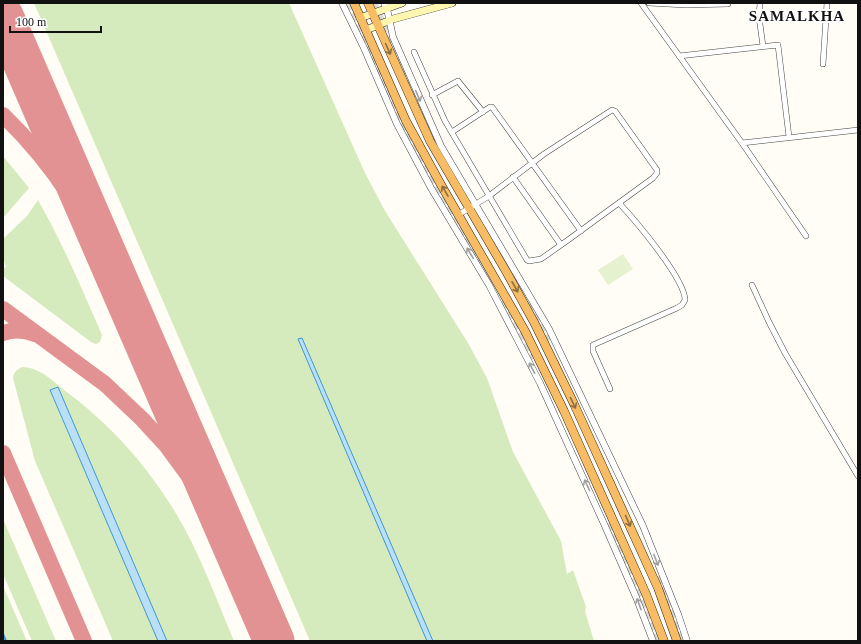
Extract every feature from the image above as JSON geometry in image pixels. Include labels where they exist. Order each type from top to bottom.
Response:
[{"type":"highway","points":[[354,3],[406,121],[525,331],[564,411],[646,594],[664,641]]},
{"type":"highway","points":[[368,3],[430,141],[472,207],[535,324],[574,404],[658,588],[677,641]]},
{"type":"main road","points":[[360,18],[386,6],[402,3]]},
{"type":"main road","points":[[366,30],[390,21],[452,3]]},
{"type":"street","points":[[342,3],[364,48],[397,124],[432,188],[489,285],[540,383],[605,526],[636,597],[653,641]]},
{"type":"street","points":[[641,3],[742,143],[806,236]]},
{"type":"street","points":[[649,3],[686,5],[728,4]]},
{"type":"street","points":[[760,3],[759,18],[763,46]]},
{"type":"street","points":[[823,64],[827,3]]},
{"type":"street","points":[[386,6],[393,37],[441,146],[472,207],[549,329],[643,526],[678,614],[687,641]]},
{"type":"street","points":[[680,56],[763,46],[778,46],[788,137]]},
{"type":"street","points":[[414,52],[432,95],[452,132],[489,196],[527,260],[538,260],[561,245],[653,178],[657,173],[657,170],[614,110],[608,112],[532,163],[489,196],[458,215]]},
{"type":"street","points":[[432,95],[458,81],[483,112]]},
{"type":"street","points":[[452,132],[490,107],[493,108],[581,231]]},
{"type":"street","points":[[742,143],[858,130]]},
{"type":"street","points":[[513,177],[561,245]]},
{"type":"street","points":[[610,389],[593,351],[593,344],[677,308],[682,305],[685,300],[683,289],[661,254],[620,203]]},
{"type":"street","points":[[752,285],[785,353],[858,476]]},
{"type":"green space","points":[[34,3],[289,3],[365,173],[385,211],[468,343],[487,378],[513,452],[561,541],[567,574],[573,570],[586,607],[585,611],[594,641],[310,641]]},
{"type":"green space","points":[[3,156],[29,188],[3,218]]},
{"type":"green space","points":[[38,200],[64,250],[102,335],[100,342],[96,344],[91,342],[3,276],[3,268],[6,267],[3,258],[3,239],[27,216]]},
{"type":"green space","points":[[623,254],[633,269],[608,285],[598,270]]},
{"type":"green space","points":[[22,367],[35,370],[47,376],[87,408],[122,442],[153,479],[180,520],[191,541],[234,641],[167,641],[58,388],[50,391],[158,641],[113,641],[35,461],[13,378],[16,371]]},
{"type":"green space","points":[[3,519],[56,641],[32,641],[3,574]]},
{"type":"green space","points":[[3,586],[27,641],[3,641]]},
{"type":"water","points":[[302,338],[433,641],[427,641],[298,339]]},
{"type":"water","points":[[58,387],[167,641],[158,641],[50,390]]},
{"type":"waterway","points":[[3,634],[6,641]]},
{"type":"taxiway","points":[[3,115],[40,155],[56,175],[84,218],[121,289]]},
{"type":"taxiway","points":[[3,309],[105,384],[142,419],[166,445],[199,490],[241,566]]},
{"type":"taxiway","points":[[3,333],[19,330],[35,334]]},
{"type":"taxiway","points":[[3,453],[84,641]]},
{"type":"runway","points":[[3,16],[274,641]]},
{"type":"tunnel","points":[[347,3],[413,145],[479,263]]},
{"type":"tunnel","points":[[373,3],[432,135],[440,149]]},
{"type":"tunnel","points":[[457,179],[476,212]]},
{"type":"tunnel","points":[[501,302],[519,334],[531,360]]},
{"type":"tunnel","points":[[528,304],[548,341]]},
{"type":"tunnel","points":[[607,524],[640,595],[658,641]]},
{"type":"tunnel","points":[[657,577],[682,641]]},
{"type":"district","name":"SAMALKHA","points":[[797,16]]}]
